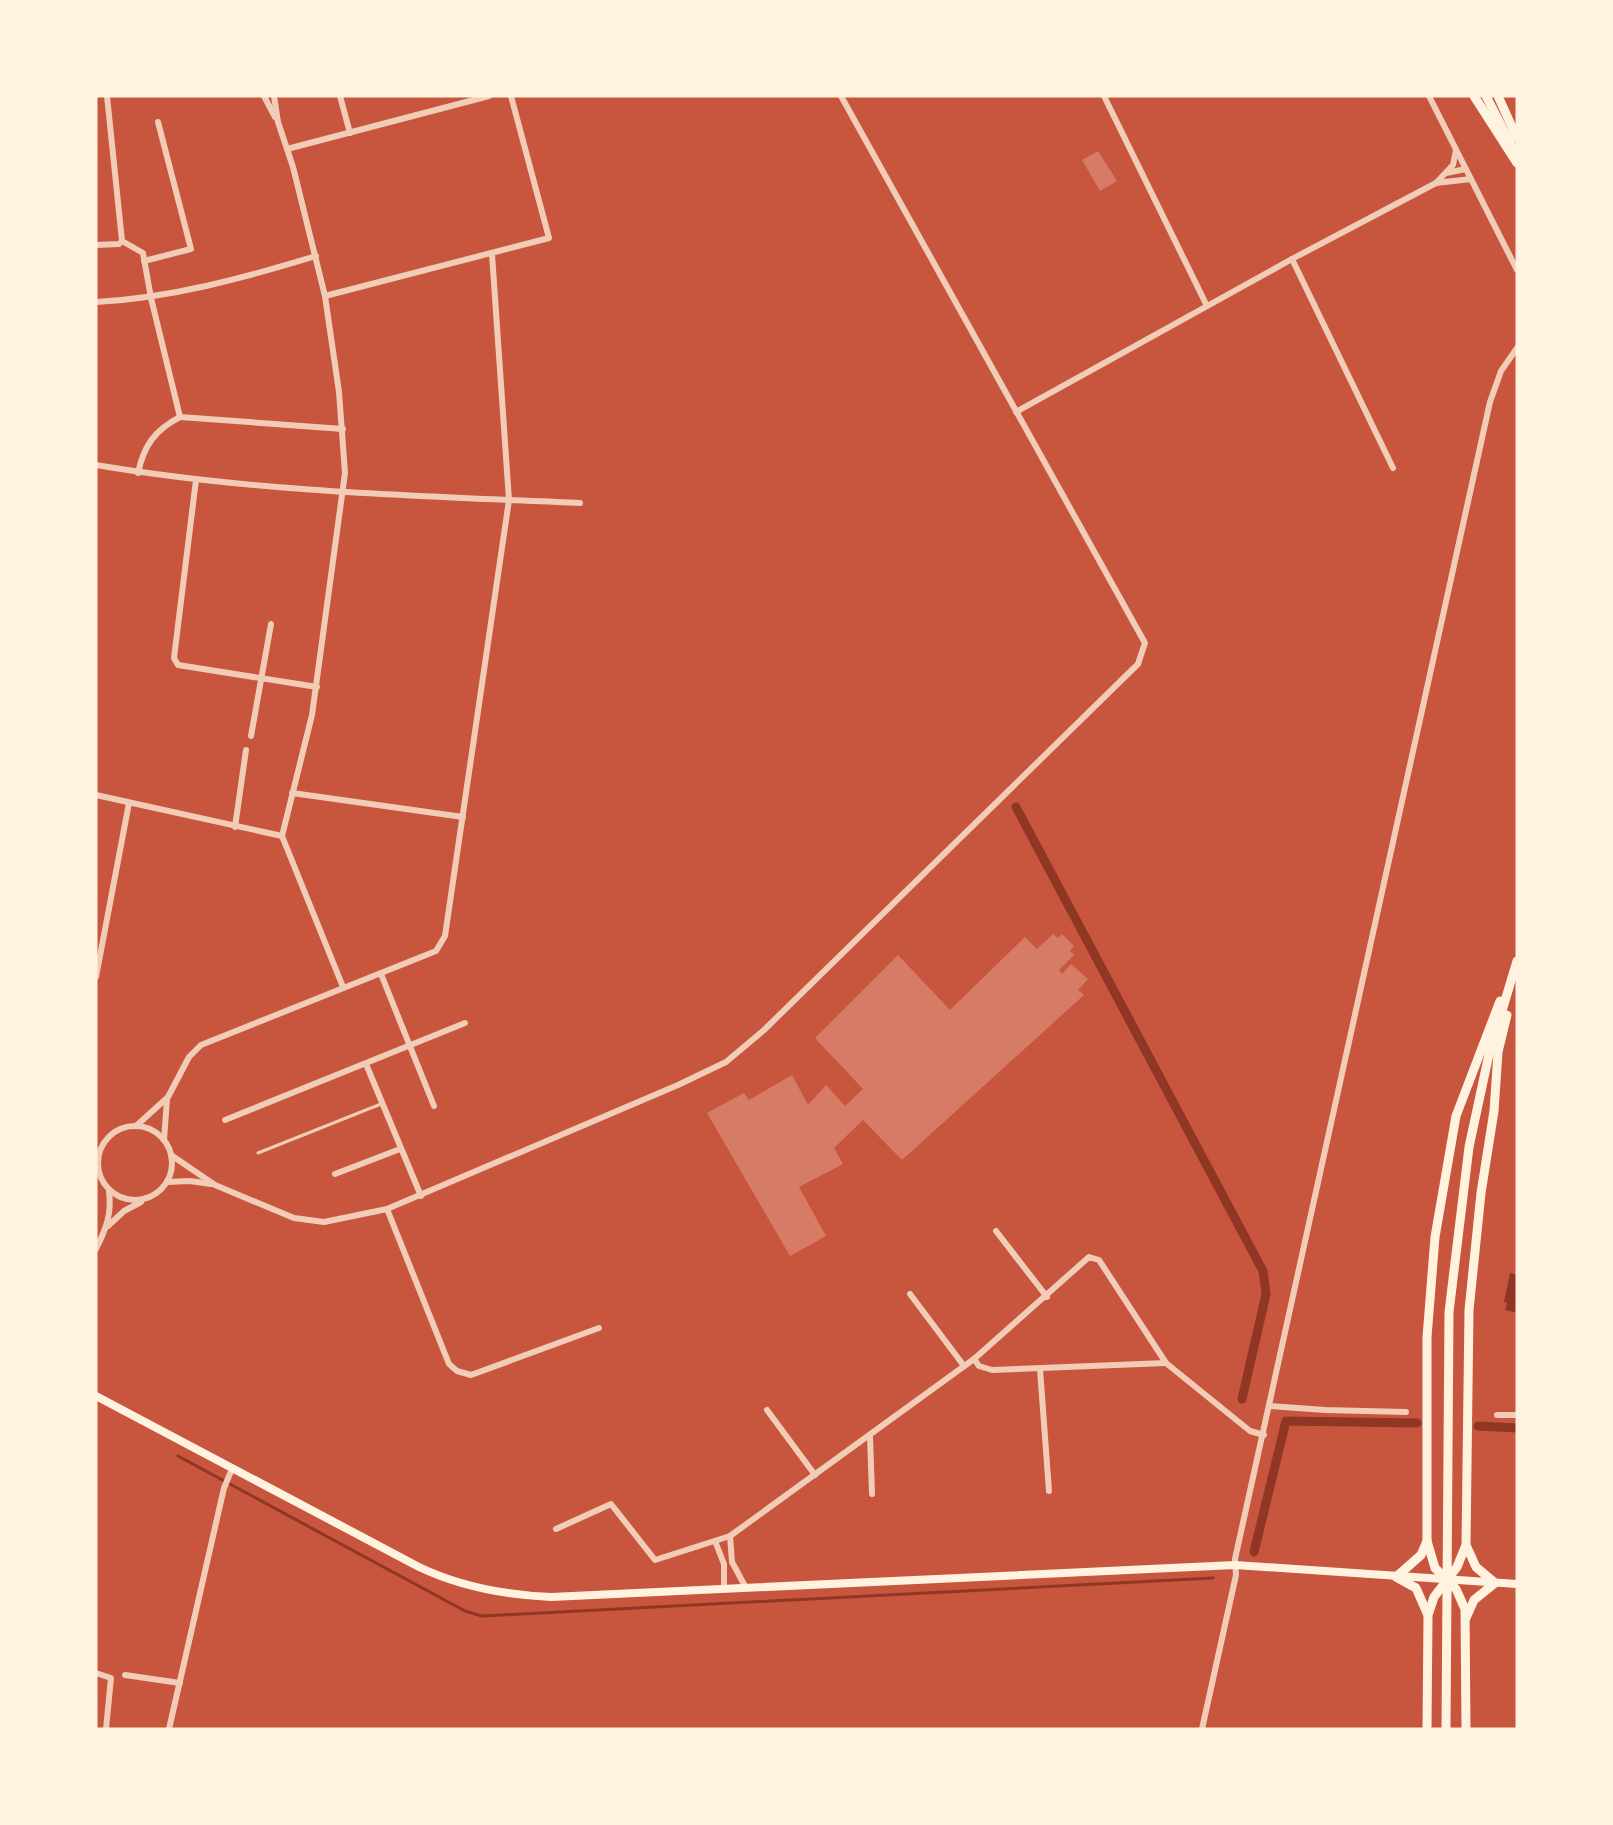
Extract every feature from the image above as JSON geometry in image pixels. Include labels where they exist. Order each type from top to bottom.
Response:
[{"type":"highway","points":[[1473,96],[1517,163]]},
{"type":"highway","points":[[1486,96],[1517,156]]},
{"type":"highway","points":[[1498,96],[1517,138]]},
{"type":"highway","points":[[1446,1729],[1449,1312],[1468,1147],[1489,1054],[1517,961]]},
{"type":"highway","points":[[1466,1729],[1466,1618],[1460,1596],[1435,1568],[1427,1541],[1427,1337],[1444,1178],[1463,1093],[1514,972]]},
{"type":"highway","points":[[1426,1729],[1428,1615],[1434,1597],[1460,1562],[1466,1545],[1470,1293],[1481,1193],[1494,1110],[1498,1052],[1514,972]]},
{"type":"highway","points":[[1427,1541],[1421,1555],[1396,1577],[1416,1588],[1428,1615]]},
{"type":"highway","points":[[1466,1545],[1476,1567],[1495,1583],[1474,1600],[1466,1618]]},
{"type":"main road","points":[[96,1396],[231,1471],[419,1567],[461,1584],[500,1593],[551,1597],[1235,1564],[1517,1584]]},
{"type":"street","points":[[107,96],[122,241]]},
{"type":"street","points":[[264,96],[278,122]]},
{"type":"street","points":[[274,96],[278,122],[325,296],[343,429],[343,492],[317,687],[282,836],[343,987]]},
{"type":"street","points":[[340,96],[350,133]]},
{"type":"street","points":[[287,149],[489,96]]},
{"type":"street","points":[[325,296],[549,238],[511,96]]},
{"type":"street","points":[[171,1155],[215,1185],[294,1218],[324,1222],[387,1209],[421,1196],[726,1062],[764,1030],[1138,664],[1145,643],[841,96]]},
{"type":"street","points":[[1104,96],[1207,306]]},
{"type":"street","points":[[1429,96],[1517,270]]},
{"type":"street","points":[[144,261],[191,249],[158,122]]},
{"type":"street","points":[[1017,412],[1292,259],[1436,183],[1455,160],[1456,150]]},
{"type":"street","points":[[1446,173],[1466,169]]},
{"type":"street","points":[[1456,181],[1466,169]]},
{"type":"street","points":[[1436,183],[1471,179]]},
{"type":"street","points":[[96,245],[119,244],[122,241]]},
{"type":"street","points":[[122,241],[143,253],[150,298],[180,417]]},
{"type":"street","points":[[136,1126],[168,1097],[189,1057],[201,1045],[436,951],[445,936],[509,500],[492,254]]},
{"type":"street","points":[[96,302],[150,298],[225,282],[316,256]]},
{"type":"street","points":[[1292,259],[1393,468]]},
{"type":"street","points":[[1202,1729],[1232,1593],[1235,1564],[1490,402],[1501,371],[1517,348]]},
{"type":"street","points":[[138,472],[142,453],[150,440],[160,428],[180,417],[343,429]]},
{"type":"street","points":[[96,465],[196,480],[343,492],[580,503]]},
{"type":"street","points":[[196,480],[174,658],[178,665],[317,687]]},
{"type":"street","points":[[251,736],[271,624]]},
{"type":"street","points":[[235,827],[246,750]]},
{"type":"street","points":[[292,793],[463,817]]},
{"type":"street","points":[[96,795],[282,836]]},
{"type":"street","points":[[96,977],[129,803]]},
{"type":"street","points":[[381,974],[434,1106]]},
{"type":"street","points":[[225,1120],[465,1023]]},
{"type":"street","points":[[366,1064],[421,1196]]},
{"type":"street","points":[[164,1140],[168,1097]]},
{"type":"street","points":[[96,1249],[107,1226],[111,1208],[109,1190],[98,1171],[101,1148],[116,1131],[136,1126],[152,1130],[164,1140],[171,1155],[172,1169],[167,1182],[159,1192],[124,1211],[107,1226]]},
{"type":"street","points":[[335,1174],[400,1149]]},
{"type":"street","points":[[167,1182],[190,1181],[215,1185]]},
{"type":"street","points":[[109,1190],[126,1200],[146,1199]]},
{"type":"street","points":[[387,1209],[449,1364],[458,1371],[471,1374],[599,1328]]},
{"type":"street","points":[[996,1231],[1047,1297]]},
{"type":"street","points":[[556,1529],[611,1504],[655,1560],[730,1536],[974,1359],[1047,1297],[1089,1257],[1099,1260],[1166,1364],[1250,1431],[1264,1435]]},
{"type":"street","points":[[910,1294],[964,1366]]},
{"type":"street","points":[[974,1359],[979,1366],[992,1370],[1166,1364]]},
{"type":"street","points":[[1040,1369],[1049,1491]]},
{"type":"street","points":[[1270,1406],[1407,1412]]},
{"type":"street","points":[[768,1410],[815,1475]]},
{"type":"street","points":[[1497,1415],[1517,1415]]},
{"type":"street","points":[[870,1436],[872,1494]]},
{"type":"street","points":[[169,1729],[224,1488],[231,1471]]},
{"type":"street","points":[[730,1536],[732,1562],[746,1588]]},
{"type":"street","points":[[715,1541],[724,1564],[724,1589]]},
{"type":"street","points":[[96,1673],[111,1677],[106,1729]]},
{"type":"street","points":[[125,1675],[180,1683]]},
{"type":"lane","points":[[258,1153],[381,1104]]},
{"type":"shaded area","points":[[1510,1273],[1517,1275],[1517,1313],[1505,1310],[1507,1303],[1504,1302]]},
{"type":"building","points":[[1098,151],[1117,181],[1100,191],[1082,160]]},
{"type":"building","points":[[1053,934],[1058,938],[1062,934],[1074,946],[1070,951],[1074,955],[1059,970],[1062,974],[1071,964],[1088,979],[1078,990],[1084,995],[902,1160],[863,1120],[834,1148],[843,1164],[799,1187],[826,1236],[790,1256],[707,1113],[744,1093],[749,1100],[792,1075],[808,1105],[826,1085],[845,1106],[863,1089],[815,1038],[898,955],[950,1010],[1025,937],[1037,949]]},
{"type":"waterway","points":[[1016,807],[1263,1271],[1266,1294],[1242,1399]]},
{"type":"waterway","points":[[1254,1552],[1286,1421],[1417,1423]]},
{"type":"waterway","points":[[1478,1426],[1517,1428]]},
{"type":"waterway","points":[[178,1456],[465,1611],[482,1616],[1213,1578]]}]
